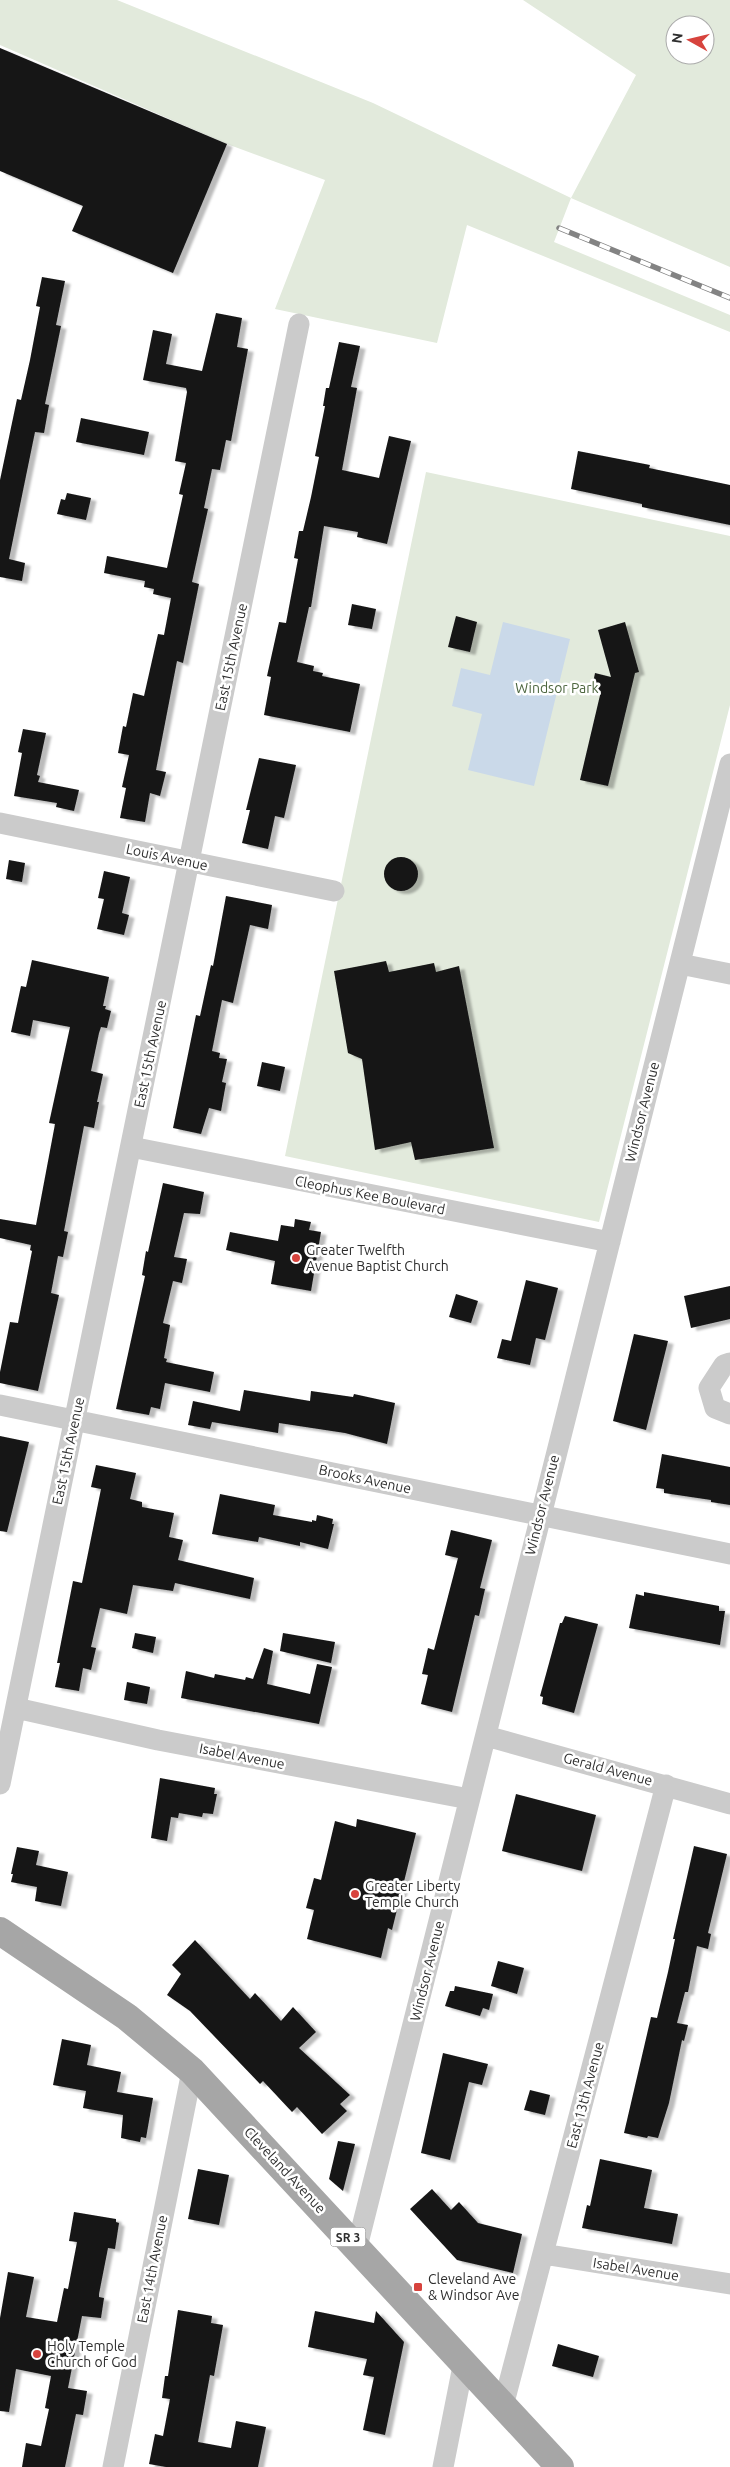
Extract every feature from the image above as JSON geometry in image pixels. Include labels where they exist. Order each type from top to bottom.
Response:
[{"type":"main road","name":"Cleveland Avenue","points":[[0,1930],[127,2017],[192,2071],[464,2361],[560,2467]]},
{"type":"street","name":"East 15th Avenue","points":[[0,1784],[299,324]]},
{"type":"street","name":"Windsor Avenue","points":[[357,2246],[486,1736],[539,1515],[610,1242],[730,764]]},
{"type":"street","name":"Louis Avenue","points":[[0,823],[334,891]]},
{"type":"street","points":[[680,964],[730,974]]},
{"type":"street","name":"Cleophus Kee Boulevard","points":[[131,1147],[610,1242]]},
{"type":"street","points":[[730,1363],[724,1365],[710,1388],[715,1408],[730,1414]]},
{"type":"street","name":"Brooks Avenue","points":[[0,1404],[730,1554]]},
{"type":"street","name":"Isabel Avenue","points":[[16,1708],[158,1740],[469,1799]]},
{"type":"street","name":"Gerald Avenue","points":[[486,1736],[730,1804]]},
{"type":"street","name":"East 13th Avenue","points":[[503,2406],[666,1785]]},
{"type":"street","name":"East 14th Avenue","points":[[113,2467],[192,2071]]},
{"type":"street","name":"Isabel Avenue","points":[[542,2254],[730,2284]]},
{"type":"street","points":[[443,2467],[464,2361]]},
{"type":"green space","points":[[0,0],[117,0],[373,103],[571,198],[554,242],[730,315],[730,332],[467,225],[437,343],[275,309],[325,180],[227,144],[0,45]]},
{"type":"green space","points":[[523,0],[730,0],[730,267],[571,198],[636,75]]},
{"type":"green space","name":"Windsor Park","points":[[426,472],[730,536],[730,705],[599,1222],[285,1156]]},
{"type":"water","points":[[503,622],[570,639],[534,786],[468,770],[482,714],[452,706],[461,668],[490,675]]},
{"type":"building","points":[[0,48],[227,144],[173,273],[72,231],[83,206],[0,171]]},
{"type":"building","points":[[42,277],[65,281],[56,325],[61,326],[45,404],[49,405],[44,433],[35,432],[9,559],[25,563],[22,581],[0,577],[0,480],[17,399],[21,400],[30,360],[40,307],[36,306]]},
{"type":"building","points":[[216,313],[242,318],[237,347],[248,349],[231,441],[226,440],[220,470],[212,469],[204,508],[208,509],[192,582],[199,584],[183,663],[177,661],[156,770],[166,772],[160,796],[150,793],[145,822],[120,818],[126,788],[122,787],[129,755],[118,753],[123,726],[126,727],[133,693],[144,696],[158,634],[164,635],[171,598],[153,594],[154,589],[144,587],[145,581],[104,573],[107,556],[167,568],[183,495],[179,494],[186,463],[175,461],[187,392],[186,388],[143,380],[153,330],[172,334],[166,364],[202,371]]},
{"type":"building","points":[[339,342],[360,346],[351,387],[357,388],[342,470],[379,478],[389,436],[411,441],[387,544],[357,537],[358,532],[324,526],[311,607],[309,607],[297,662],[314,666],[313,671],[323,673],[322,676],[360,684],[350,732],[264,715],[271,677],[267,676],[279,622],[286,623],[298,559],[294,558],[299,531],[303,531],[311,497],[319,457],[315,456],[325,406],[323,406],[326,388],[329,388]]},
{"type":"building","points":[[81,418],[149,432],[144,455],[76,442]]},
{"type":"building","points":[[578,451],[650,465],[649,468],[730,485],[730,525],[642,507],[642,504],[571,489]]},
{"type":"building","points":[[67,493],[91,498],[86,520],[57,514],[61,499],[65,500]]},
{"type":"building","points":[[352,604],[376,609],[372,629],[348,625]]},
{"type":"building","points":[[456,616],[477,622],[470,652],[448,647]]},
{"type":"building","points":[[625,622],[639,672],[635,673],[608,786],[580,780],[601,691],[592,688],[595,673],[611,677],[598,630]]},
{"type":"building","points":[[23,729],[46,733],[37,775],[40,776],[38,782],[79,790],[74,811],[56,807],[57,803],[14,796],[22,753],[18,752]]},
{"type":"building","points":[[259,758],[296,765],[284,818],[275,816],[268,849],[242,843],[250,810],[246,810]]},
{"type":"building","points":[[401,857],[413,862],[418,874],[413,886],[401,891],[389,886],[384,874],[389,862]]},
{"type":"building","points":[[9,860],[25,863],[22,882],[6,879]]},
{"type":"building","points":[[104,871],[130,877],[122,913],[129,915],[124,935],[97,929],[104,899],[98,898]]},
{"type":"building","points":[[226,896],[272,905],[268,929],[250,925],[233,1003],[222,1000],[212,1051],[220,1053],[219,1058],[227,1059],[222,1082],[226,1083],[221,1111],[209,1108],[201,1134],[173,1128],[196,1015],[200,1016],[211,965],[213,966]]},
{"type":"building","points":[[32,960],[109,977],[103,1006],[106,1006],[105,1009],[111,1011],[107,1028],[101,1027],[99,1033],[91,1071],[103,1074],[97,1102],[99,1102],[94,1128],[84,1126],[64,1231],[68,1232],[63,1257],[58,1256],[51,1293],[59,1295],[38,1391],[0,1383],[0,1372],[10,1322],[18,1323],[32,1251],[30,1250],[31,1245],[0,1238],[0,1219],[36,1225],[55,1124],[49,1123],[70,1027],[33,1020],[30,1036],[11,1032],[21,986],[26,987]]},
{"type":"building","points":[[386,961],[389,972],[434,963],[436,972],[459,966],[494,1148],[415,1160],[411,1142],[375,1150],[362,1059],[348,1053],[334,971]]},
{"type":"building","points":[[262,1062],[285,1067],[280,1091],[257,1086]]},
{"type":"building","points":[[163,1183],[204,1192],[200,1214],[184,1213],[174,1257],[187,1259],[182,1283],[173,1281],[163,1323],[170,1325],[164,1358],[167,1359],[166,1362],[214,1372],[210,1392],[165,1383],[160,1409],[151,1407],[149,1415],[116,1409],[145,1276],[142,1275],[146,1251],[148,1252]]},
{"type":"building","name":"Greater Twelfth Avenue Baptist Church","points":[[295,1219],[311,1222],[309,1230],[321,1232],[311,1291],[271,1284],[275,1261],[226,1250],[230,1232],[278,1241],[281,1225],[294,1227]]},
{"type":"building","points":[[526,1280],[558,1288],[545,1340],[536,1338],[530,1365],[497,1358],[502,1339],[511,1341]]},
{"type":"building","points":[[730,1286],[730,1319],[691,1328],[684,1296]]},
{"type":"building","points":[[456,1294],[478,1301],[471,1323],[449,1317]]},
{"type":"building","points":[[634,1334],[668,1341],[646,1430],[613,1421]]},
{"type":"building","points":[[244,1390],[310,1401],[311,1391],[353,1397],[354,1394],[395,1403],[387,1444],[345,1433],[279,1423],[278,1433],[212,1422],[210,1429],[188,1425],[193,1401],[240,1411]]},
{"type":"building","points":[[0,1436],[29,1442],[7,1532],[0,1531]]},
{"type":"building","points":[[662,1454],[730,1467],[730,1505],[711,1502],[711,1500],[664,1493],[664,1489],[656,1488]]},
{"type":"building","points":[[96,1465],[136,1473],[130,1499],[142,1502],[142,1507],[174,1513],[169,1537],[183,1540],[178,1560],[254,1578],[250,1599],[175,1583],[173,1591],[133,1585],[127,1614],[100,1608],[91,1647],[96,1648],[91,1670],[83,1668],[79,1691],[55,1687],[60,1663],[57,1663],[73,1581],[82,1583],[101,1489],[91,1487]]},
{"type":"building","points":[[220,1494],[275,1505],[273,1515],[312,1522],[312,1520],[316,1521],[317,1515],[333,1519],[332,1524],[334,1524],[328,1549],[300,1542],[300,1546],[259,1537],[258,1542],[212,1534]]},
{"type":"building","points":[[451,1530],[492,1540],[480,1588],[485,1589],[479,1616],[475,1615],[452,1712],[421,1704],[428,1675],[422,1674],[428,1648],[434,1650],[458,1558],[445,1555]]},
{"type":"building","points":[[644,1592],[719,1606],[719,1611],[725,1611],[720,1645],[629,1628],[636,1594],[644,1596]]},
{"type":"building","points":[[565,1616],[598,1624],[574,1713],[542,1704],[543,1697],[540,1696],[560,1623],[562,1623]]},
{"type":"building","points":[[135,1633],[156,1637],[153,1653],[132,1648]]},
{"type":"building","points":[[283,1633],[335,1642],[331,1663],[280,1651]]},
{"type":"building","points":[[264,1648],[273,1651],[267,1684],[310,1694],[317,1664],[332,1667],[319,1724],[181,1698],[186,1671],[214,1678],[215,1674],[245,1680],[246,1677],[253,1679]]},
{"type":"building","points":[[127,1682],[150,1687],[147,1704],[124,1700]]},
{"type":"building","points":[[160,1778],[215,1788],[214,1794],[217,1794],[213,1814],[203,1813],[202,1817],[179,1813],[178,1818],[171,1817],[167,1841],[151,1838]]},
{"type":"building","points":[[516,1794],[596,1815],[582,1871],[502,1851]]},
{"type":"building","name":"Greater Liberty Temple Church","points":[[357,1819],[416,1833],[392,1930],[388,1928],[381,1958],[307,1939],[314,1910],[306,1908],[314,1878],[321,1880],[335,1821],[356,1827]]},
{"type":"building","points":[[694,1846],[727,1854],[708,1933],[711,1934],[708,1949],[697,1946],[688,1992],[685,1992],[677,2023],[688,2025],[684,2041],[682,2040],[669,2103],[658,2138],[648,2136],[647,2138],[624,2133],[651,2017],[657,2018]]},
{"type":"building","points":[[17,1847],[39,1851],[36,1865],[68,1872],[61,1906],[35,1901],[37,1887],[11,1882]]},
{"type":"building","points":[[195,1940],[250,1999],[255,1993],[281,2021],[293,2007],[316,2032],[299,2048],[350,2095],[340,2104],[347,2111],[322,2134],[297,2107],[292,2112],[263,2081],[260,2084],[190,2011],[167,1995],[181,1974],[172,1965]]},
{"type":"building","points":[[498,1961],[524,1968],[517,1994],[491,1986]]},
{"type":"building","points":[[455,1986],[493,1994],[489,2010],[483,2008],[480,2016],[445,2006],[450,1991],[454,1991]]},
{"type":"building","points":[[62,2039],[91,2045],[87,2065],[121,2072],[117,2092],[153,2098],[146,2138],[141,2137],[140,2142],[121,2138],[123,2115],[83,2108],[86,2091],[53,2085]]},
{"type":"building","points":[[443,2053],[488,2064],[482,2085],[469,2082],[450,2160],[421,2153]]},
{"type":"building","points":[[530,2090],[550,2095],[545,2115],[524,2110]]},
{"type":"building","points":[[338,2141],[355,2144],[343,2191],[329,2179]]},
{"type":"building","points":[[600,2159],[652,2170],[644,2208],[678,2214],[672,2244],[582,2228],[587,2205],[590,2206]]},
{"type":"building","points":[[198,2169],[229,2175],[219,2225],[188,2219]]},
{"type":"building","points":[[432,2189],[451,2210],[459,2202],[478,2223],[522,2234],[513,2273],[457,2260],[410,2209]]},
{"type":"building","points":[[74,2212],[116,2219],[116,2222],[119,2223],[115,2249],[108,2248],[99,2294],[99,2297],[104,2298],[101,2318],[82,2316],[68,2388],[87,2391],[83,2415],[76,2414],[65,2467],[22,2467],[26,2443],[41,2446],[49,2409],[45,2408],[51,2376],[16,2369],[9,2412],[0,2411],[0,2318],[8,2272],[34,2277],[26,2317],[57,2322],[64,2288],[68,2289],[77,2242],[69,2241]]},
{"type":"building","points":[[178,2310],[212,2316],[211,2323],[223,2325],[214,2376],[210,2375],[198,2442],[231,2448],[236,2421],[266,2427],[258,2467],[166,2467],[149,2464],[155,2434],[163,2436],[170,2399],[162,2398],[165,2376],[168,2376]]},
{"type":"building","points":[[315,2311],[374,2323],[376,2311],[404,2342],[385,2435],[363,2430],[374,2377],[363,2375],[367,2359],[308,2347]]},
{"type":"building","points":[[558,2344],[599,2356],[593,2377],[552,2366]]},
{"type":"railway","points":[[559,228],[730,298]]},
{"type":"place","name":"Greater Twelfth Avenue Baptist Church","points":[[296,1258]]},
{"type":"place","name":"Greater Liberty Temple Church","points":[[355,1894]]},
{"type":"place","name":"Cleveland Ave & Windsor Ave","points":[[418,2287]]},
{"type":"place","name":"Holy Temple Church of God","points":[[37,2354]]}]
